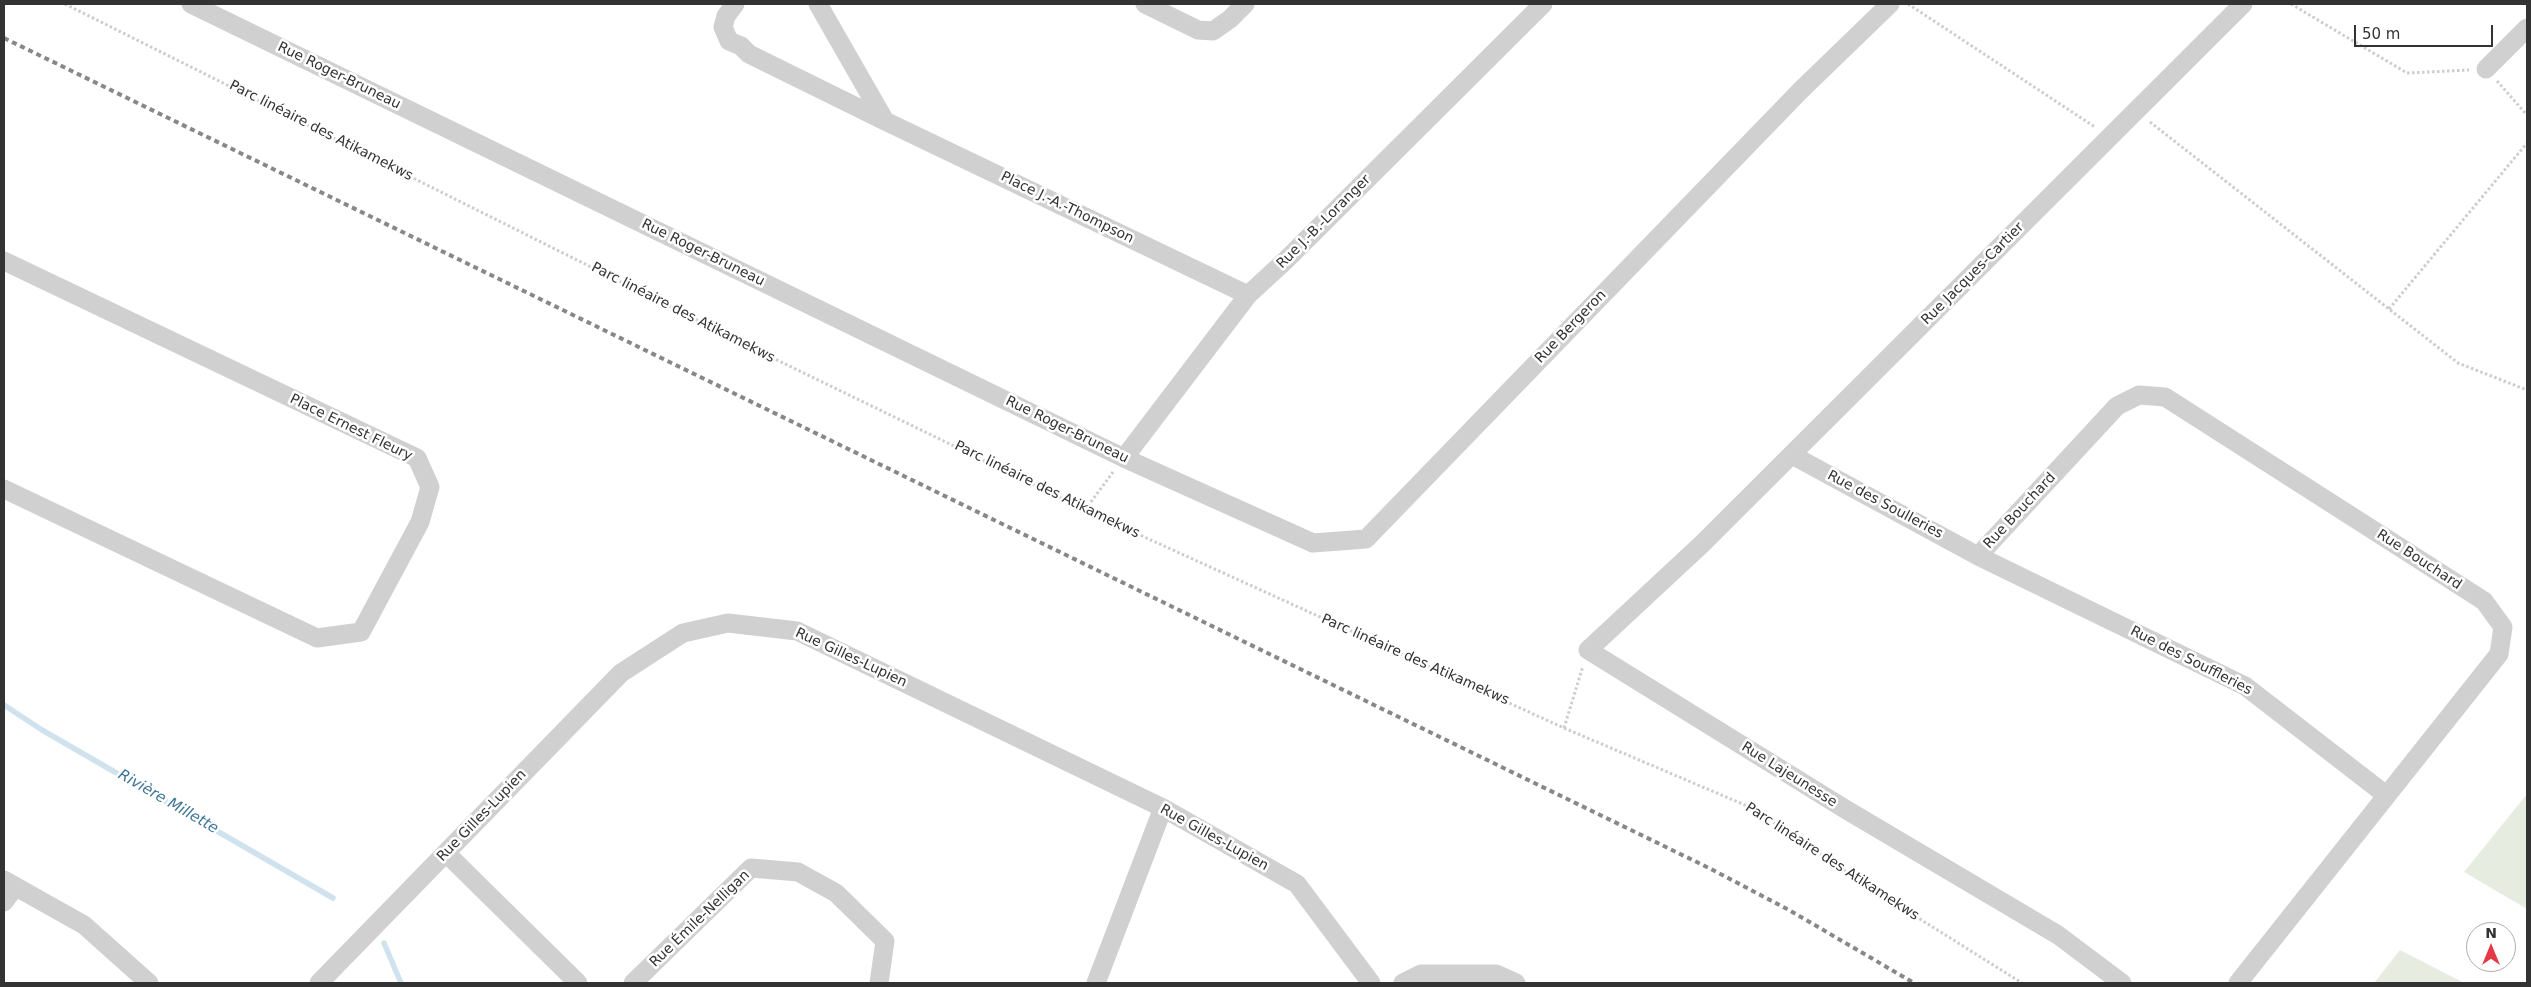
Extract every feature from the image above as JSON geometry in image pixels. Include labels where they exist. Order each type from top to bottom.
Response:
[{"type":"street","name":"Rue Roger-Bruneau","points":[[191,4],[1124,458],[1216,499]]},
{"type":"street","name":"Place J.-A.-Thompson","points":[[735,4],[726,16],[724,27],[730,41],[741,46],[749,54],[1248,295]]},
{"type":"street","points":[[818,4],[885,121]]},
{"type":"street","points":[[1145,4],[1198,30],[1214,31],[1245,4]]},
{"type":"street","name":"Rue J.-B.-Loranger","points":[[1124,458],[1248,295],[1286,260],[1542,4]]},
{"type":"street","name":"Rue Bergeron","points":[[1216,499],[1313,543],[1366,539],[1801,90],[1890,4]]},
{"type":"street","name":"Rue Jacques-Cartier","points":[[1588,650],[1702,544],[2243,4]]},
{"type":"street","points":[[2486,69],[2527,28]]},
{"type":"street","name":"Place Ernest Fleury","points":[[4,261],[416,458],[430,486],[420,522],[362,632],[317,638],[4,489]]},
{"type":"street","name":"Rue Bouchard","points":[[1978,556],[2117,406],[2140,395],[2166,398],[2484,601],[2502,627],[2499,654],[2238,983]]},
{"type":"street","name":"Rue des Soulleries","points":[[1792,455],[1978,556]]},
{"type":"street","name":"Rue des Souffleries","points":[[1978,556],[2246,686],[2386,795]]},
{"type":"street","name":"Rue Gilles-Lupien","points":[[319,983],[621,673],[683,633],[728,623],[797,631],[1163,808],[1297,884],[1371,983]]},
{"type":"street","name":"Rue Lajeunesse","points":[[1588,650],[1845,809],[2058,935],[2122,983]]},
{"type":"street","points":[[1096,983],[1163,808]]},
{"type":"street","points":[[446,853],[578,983]]},
{"type":"street","name":"Rue Émile-Nelligan","points":[[633,983],[751,868],[798,872],[836,893],[884,941],[879,983]]},
{"type":"street","points":[[8,890],[84,925],[149,983]]},
{"type":"street","points":[[1403,983],[1421,974],[1496,974],[1516,983]]},
{"type":"path","name":"Parc linéaire des Atikamekws","points":[[65,4],[777,360],[1085,510],[1564,728],[1752,808],[1872,889],[2022,983]]},
{"type":"path","points":[[1907,4],[2110,136]]},
{"type":"path","points":[[2291,4],[2406,73],[2486,69],[2527,115]]},
{"type":"path","points":[[2135,111],[2458,363],[2527,390]]},
{"type":"path","points":[[2389,309],[2527,142]]},
{"type":"path","points":[[1085,510],[1124,458]]},
{"type":"path","points":[[1564,728],[1588,650]]},
{"type":"shaded area","points":[[2527,794],[2527,909],[2464,872]]},
{"type":"shaded area","points":[[2400,950],[2464,983],[2374,983]]},
{"type":"waterway","name":"Rivière Millette","points":[[4,705],[42,730],[333,898]]},
{"type":"waterway","name":"Rivière Millette","points":[[384,943],[401,983]]},
{"type":"railway","points":[[4,38],[1709,868],[1789,910],[1914,983]]}]
